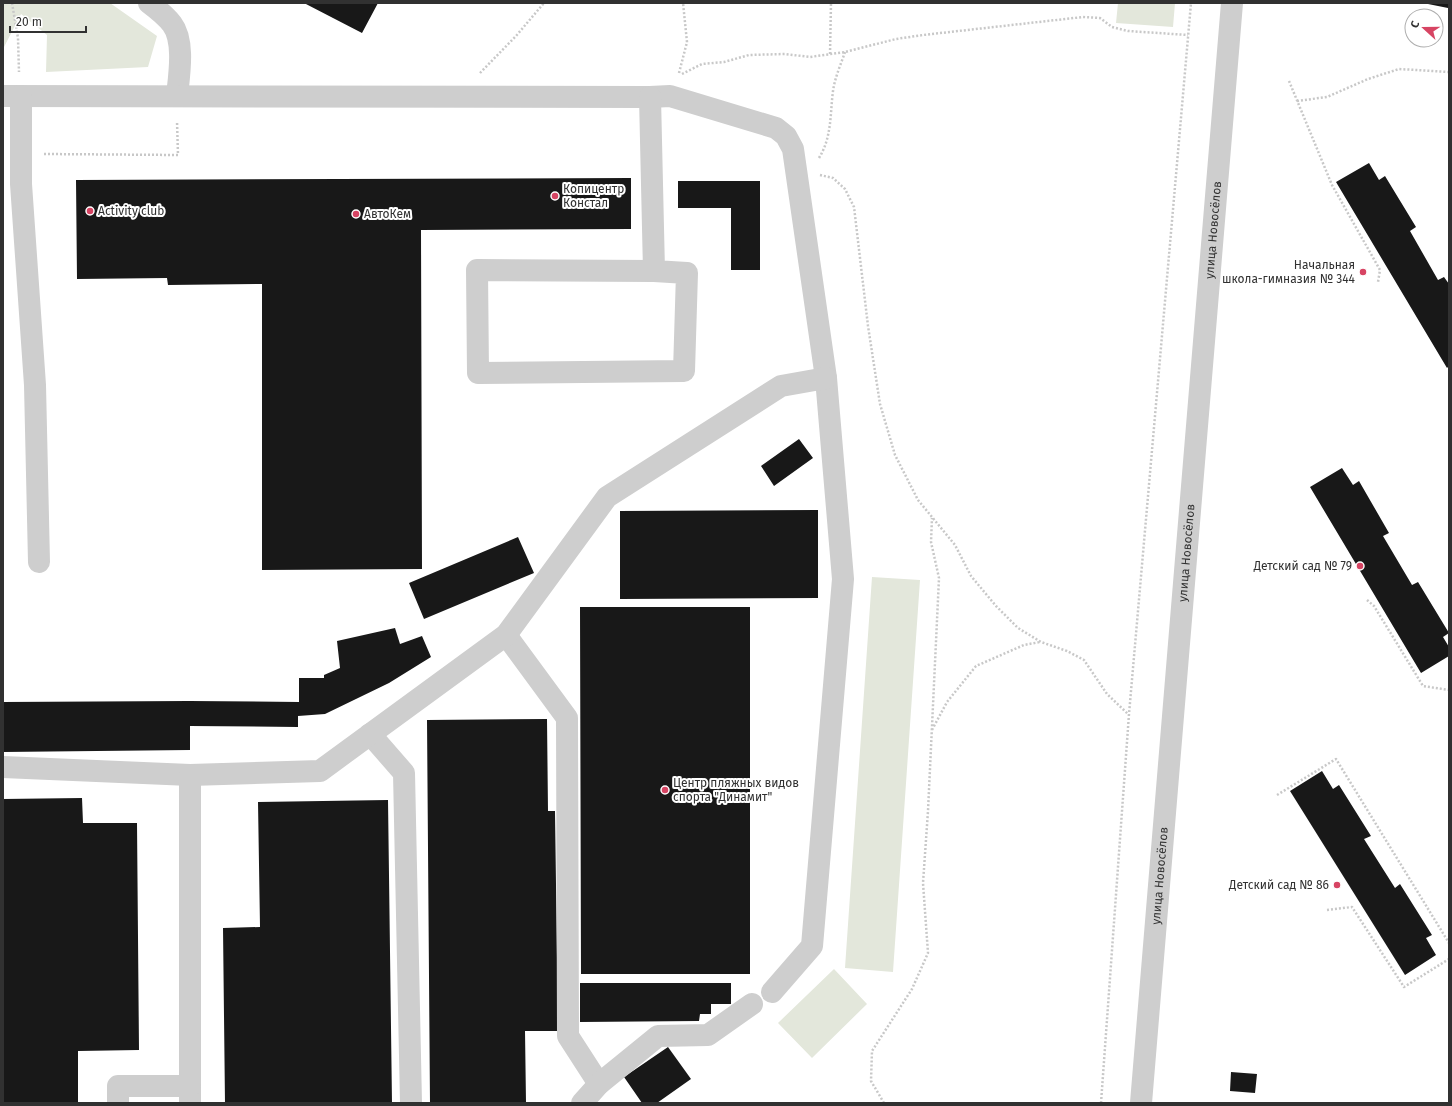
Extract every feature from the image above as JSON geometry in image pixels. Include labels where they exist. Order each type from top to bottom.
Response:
[{"type":"street","points":[[149,3],[158,9],[173,24],[178,35],[180,53],[177,96]]},
{"type":"street","name":"улица Новосёлов","points":[[1141,1103],[1232,3]]},
{"type":"street","points":[[39,562],[35,385],[21,184],[21,153],[12,96],[670,96],[776,128],[786,136],[803,174],[826,378],[843,579],[812,946],[772,992]]},
{"type":"street","points":[[650,97],[654,271]]},
{"type":"street","points":[[477,270],[654,271],[687,273],[684,371],[478,373],[477,270]]},
{"type":"street","points":[[3,767],[190,775],[320,771],[506,636],[607,497],[781,386],[826,378]]},
{"type":"street","points":[[506,636],[567,718],[568,1036],[599,1084]]},
{"type":"street","points":[[370,734],[404,773],[411,1103]]},
{"type":"street","points":[[118,1103],[118,1086],[190,1095],[190,775]]},
{"type":"street","points":[[582,1103],[599,1084],[658,1036],[708,1035],[752,1004]]},
{"type":"street","points":[[1141,1103],[1153,1103]]},
{"type":"path","points":[[12,3],[18,38],[12,96]]},
{"type":"path","points":[[456,97],[516,36],[544,3]]},
{"type":"path","points":[[683,3],[687,42],[678,76],[702,64],[724,62],[749,55],[785,54],[810,57],[845,52],[896,39],[923,35],[1083,17],[1100,18],[1112,28],[1128,31],[1188,35]]},
{"type":"path","points":[[830,54],[831,3]]},
{"type":"path","points":[[1101,1103],[1129,714],[1191,3]]},
{"type":"path","points":[[803,174],[825,149],[830,128],[833,90],[845,52]]},
{"type":"path","points":[[1297,101],[1327,97],[1368,79],[1400,69],[1449,72]]},
{"type":"path","points":[[1289,81],[1332,185],[1380,270],[1378,282]]},
{"type":"path","points":[[21,153],[178,154],[177,96]]},
{"type":"path","points":[[803,174],[833,178],[845,189],[854,207],[868,326],[880,404],[895,455],[918,500],[955,545],[971,576],[996,606],[1018,628],[1041,642],[1067,651],[1084,660],[1107,694],[1129,714]]},
{"type":"path","points":[[884,1103],[871,1081],[872,1051],[912,989],[928,953],[922,883],[928,811],[939,578],[931,542],[932,517]]},
{"type":"path","points":[[1367,600],[1374,606],[1423,686],[1449,690]]},
{"type":"path","points":[[932,731],[947,702],[976,666],[1024,645],[1041,642]]},
{"type":"path","points":[[1277,796],[1336,759],[1449,943]]},
{"type":"path","points":[[1327,910],[1352,907],[1404,987],[1449,959]]},
{"type":"shaded area","points":[[3,3],[110,3],[157,36],[148,67],[46,72],[47,35],[21,14],[3,49]]},
{"type":"shaded area","points":[[1118,3],[1175,3],[1173,27],[1116,23]]},
{"type":"shaded area","points":[[872,577],[920,580],[893,972],[845,968]]},
{"type":"shaded area","points":[[834,969],[867,1004],[812,1058],[778,1023]]},
{"type":"building","points":[[304,3],[378,3],[362,33]]},
{"type":"building","points":[[1423,3],[1448,3],[1448,8]]},
{"type":"building","points":[[1369,163],[1379,180],[1385,176],[1416,227],[1410,231],[1438,280],[1444,277],[1449,284],[1449,366],[1447,368],[1336,182]]},
{"type":"building","points":[[631,178],[631,229],[421,230],[422,569],[262,570],[262,284],[168,285],[167,278],[77,279],[76,180]]},
{"type":"building","points":[[678,181],[760,181],[760,270],[731,270],[731,208],[678,208]]},
{"type":"building","points":[[799,439],[813,458],[774,486],[761,466]]},
{"type":"building","points":[[1342,468],[1353,485],[1359,481],[1389,533],[1383,536],[1412,585],[1418,582],[1449,633],[1443,637],[1449,647],[1449,656],[1421,673],[1310,487]]},
{"type":"building","points":[[818,510],[818,598],[620,599],[620,511]]},
{"type":"building","points":[[518,537],[534,573],[424,619],[409,583]]},
{"type":"building","name":"Центр пляжных видов спорта \"Динамит\"","points":[[580,607],[750,607],[750,974],[581,974]]},
{"type":"building","points":[[395,628],[400,644],[422,636],[431,657],[389,683],[325,714],[298,716],[298,727],[190,726],[190,750],[3,752],[3,702],[299,702],[299,678],[324,678],[324,675],[340,668],[337,641]]},
{"type":"building","points":[[547,719],[548,811],[555,811],[558,1031],[525,1031],[526,1103],[430,1103],[427,720]]},
{"type":"building","points":[[1322,771],[1333,789],[1339,785],[1371,836],[1364,839],[1395,888],[1400,884],[1432,935],[1426,938],[1436,955],[1405,975],[1290,791]]},
{"type":"building","points":[[82,798],[83,823],[137,823],[139,1050],[78,1051],[78,1103],[3,1103],[3,799]]},
{"type":"building","points":[[388,800],[392,1103],[225,1103],[223,928],[260,927],[258,802]]},
{"type":"building","points":[[580,983],[731,983],[731,1004],[711,1004],[711,1014],[700,1014],[699,1021],[580,1022]]},
{"type":"building","points":[[668,1047],[691,1079],[657,1103],[642,1103],[624,1077]]},
{"type":"building","points":[[1231,1072],[1257,1074],[1255,1093],[1230,1091]]},
{"type":"place","name":"Копицентр Констал","points":[[555,196]]},
{"type":"place","name":"Activity club","points":[[90,211]]},
{"type":"place","name":"АвтоКем","points":[[356,214]]},
{"type":"place","name":"Начальная школа-гимназия № 344","points":[[1363,272]]},
{"type":"place","name":"Детский сад № 79","points":[[1360,566]]},
{"type":"place","name":"Центр пляжных видов спорта \"Динамит\"","points":[[665,790]]},
{"type":"place","name":"Детский сад № 86","points":[[1337,885]]}]
